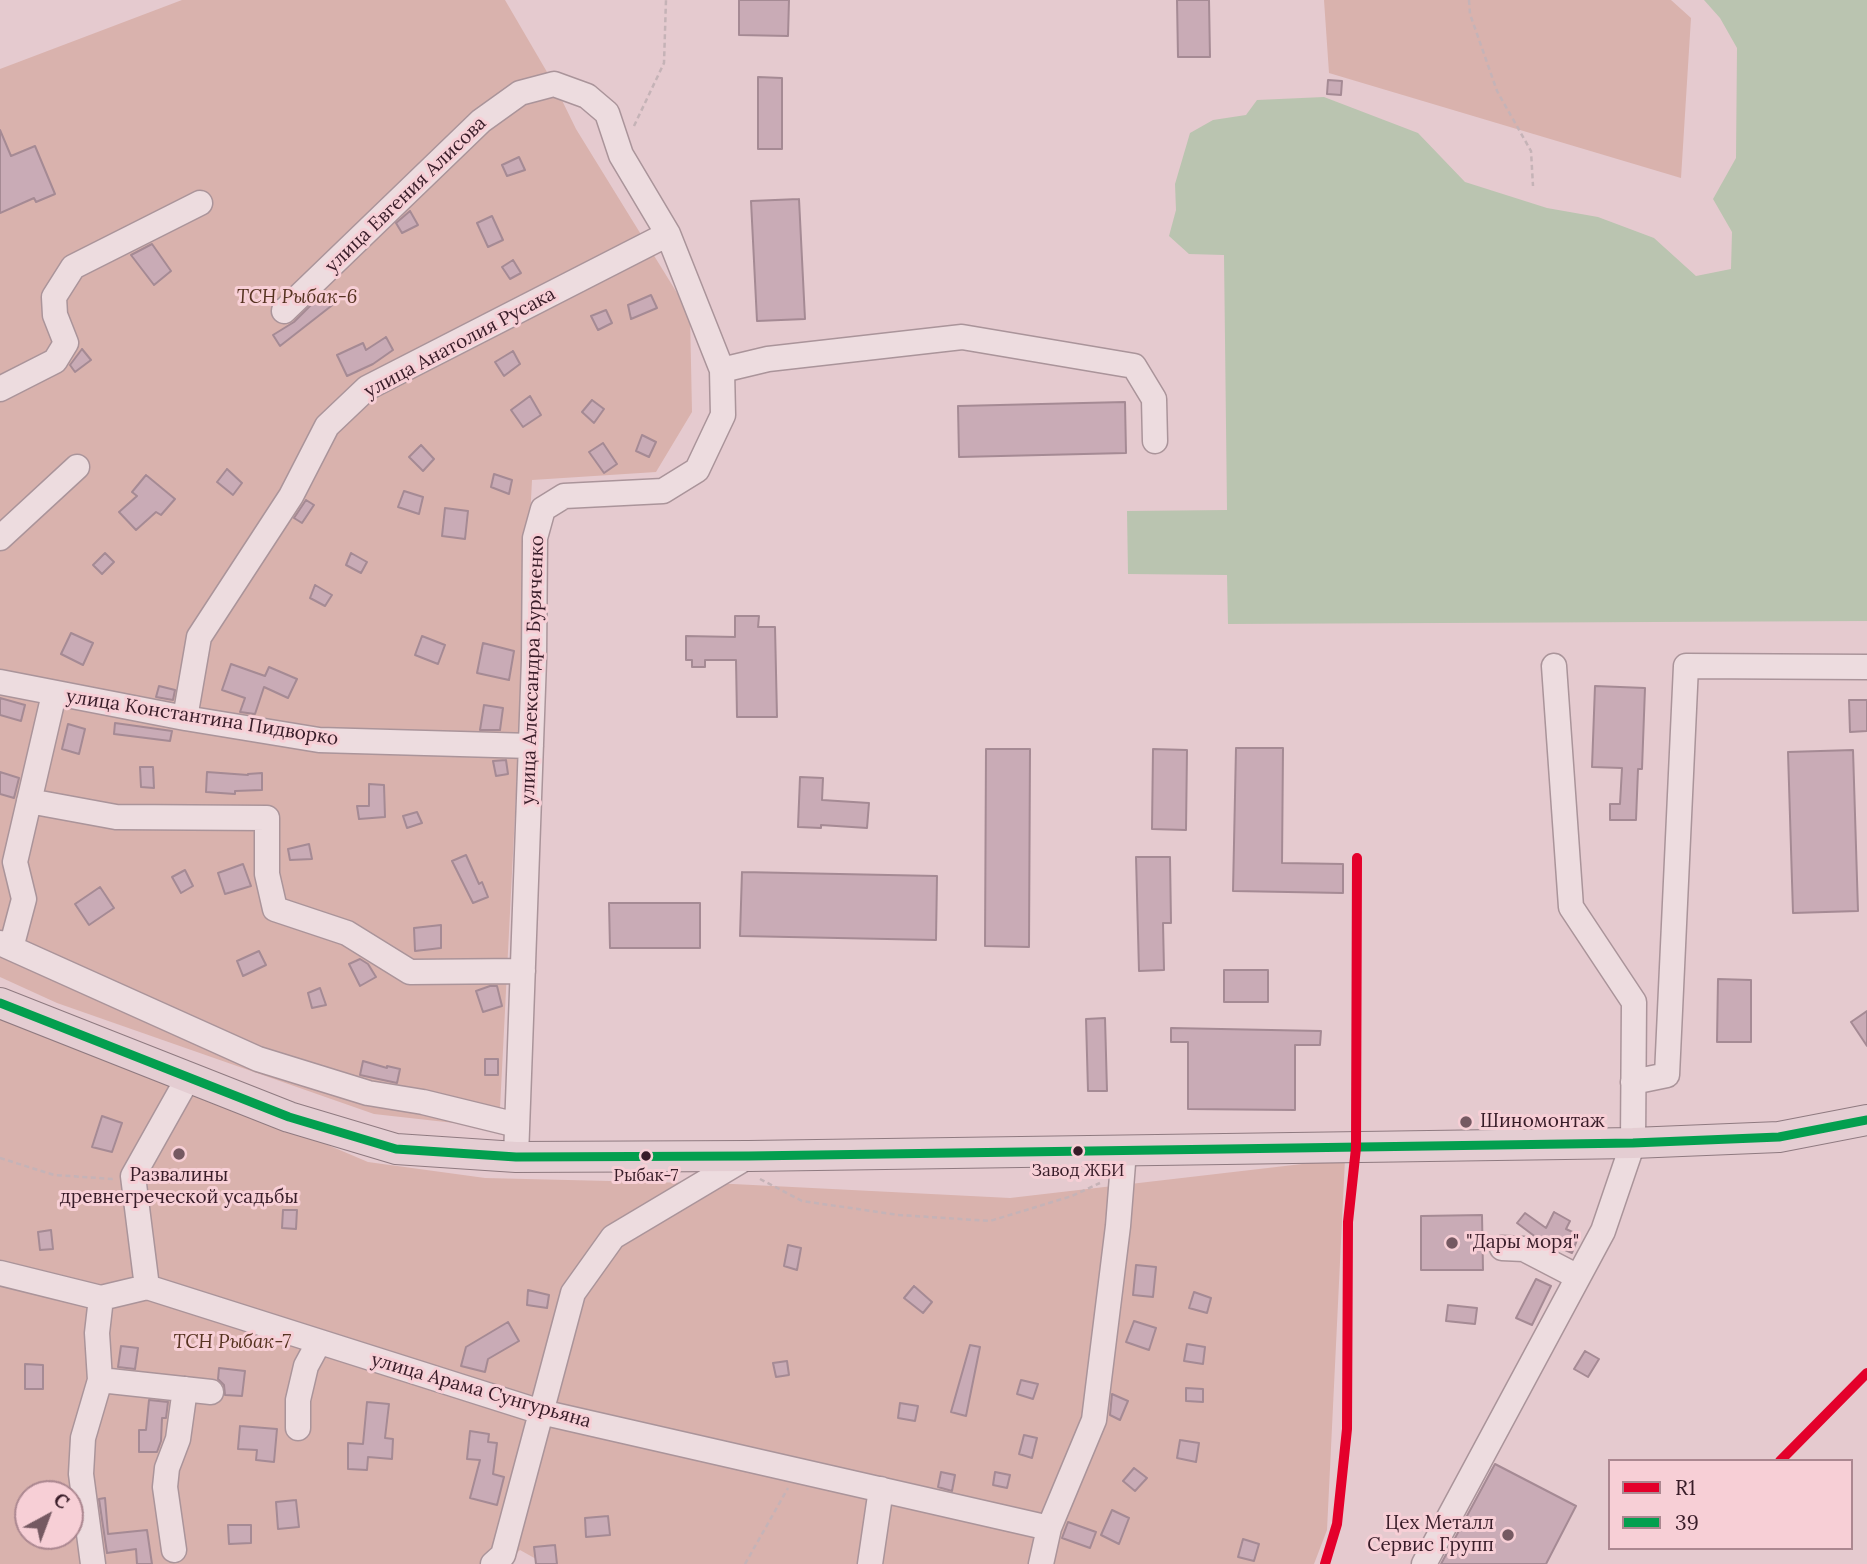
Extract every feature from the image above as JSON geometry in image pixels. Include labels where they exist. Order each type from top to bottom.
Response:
[{"type":"main road","points":[[0,1003],[289,1117],[396,1149],[516,1157],[741,1161],[1123,1161],[1779,1138],[1867,1121]]},
{"type":"street","name":"улица Евгения Алисова","points":[[285,311],[481,121],[520,93],[554,84],[587,96],[607,113],[621,155],[668,234]]},
{"type":"street","points":[[0,389],[55,361],[66,343],[55,316],[54,297],[73,267],[200,203]]},
{"type":"street","name":"улица Александра Буряченко","points":[[516,1157],[531,746],[535,538],[543,509],[564,496],[663,491],[697,470],[723,415],[722,370],[668,234]]},
{"type":"street","name":"улица Анатолия Русака","points":[[185,718],[199,637],[291,496],[327,426],[367,388],[668,234]]},
{"type":"street","points":[[722,370],[768,359],[962,337],[1134,366],[1154,399],[1155,441]]},
{"type":"street","points":[[0,538],[77,467]]},
{"type":"street","points":[[1424,1564],[1603,1231],[1633,1143],[1634,1002],[1571,907],[1554,666]]},
{"type":"street","points":[[1633,1082],[1667,1075],[1686,666],[1867,667]]},
{"type":"street","name":"улица Константина Пидворко","points":[[0,682],[185,718],[319,740],[531,746]]},
{"type":"street","points":[[54,694],[15,862],[24,899],[6,946],[258,1059],[368,1093],[423,1102],[517,1125]]},
{"type":"street","points":[[29,801],[116,817],[267,818],[267,874],[275,909],[347,933],[410,972],[523,971]]},
{"type":"street","points":[[0,1273],[101,1298],[147,1287],[133,1176],[188,1078]]},
{"type":"street","points":[[493,1564],[503,1555],[573,1293],[613,1237],[741,1161]]},
{"type":"street","points":[[1041,1564],[1049,1528],[1094,1420],[1118,1226],[1123,1161]]},
{"type":"street","points":[[1502,1248],[1524,1249],[1578,1278]]},
{"type":"street","name":"улица Арама Сунгурьяна","points":[[147,1287],[541,1412],[1049,1528]]},
{"type":"street","points":[[93,1564],[81,1474],[83,1437],[100,1380],[96,1333],[101,1298]]},
{"type":"street","points":[[298,1428],[298,1401],[306,1366],[319,1342]]},
{"type":"street","points":[[100,1380],[211,1392]]},
{"type":"street","points":[[174,1550],[165,1487],[167,1468],[178,1439],[185,1389]]},
{"type":"street","points":[[870,1564],[881,1489]]},
{"type":"path","points":[[621,155],[664,63],[666,0]]},
{"type":"path","points":[[1469,0],[1470,14],[1497,91],[1531,151],[1533,186]]},
{"type":"path","points":[[0,1158],[54,1175],[105,1180],[133,1176]]},
{"type":"path","points":[[741,1161],[802,1201],[899,1215],[990,1221],[1072,1196],[1123,1161]]},
{"type":"path","points":[[745,1564],[798,1470]]},
{"type":"green space","name":"ТСН Рыбак-6","points":[[182,0],[505,0],[554,84],[576,129],[690,314],[692,412],[656,472],[532,480],[499,1128],[374,1114],[57,1003],[0,977],[0,69]]},
{"type":"green space","points":[[1324,0],[1671,0],[1691,18],[1681,178],[1329,73]]},
{"type":"green space","name":"ТСН Рыбак-7","points":[[0,1006],[368,1162],[485,1178],[733,1184],[1010,1198],[1345,1159],[1327,1530],[1314,1564],[545,1564],[520,1550],[505,1564],[0,1564]]},
{"type":"shaded area","points":[[1704,0],[1867,0],[1867,621],[1228,624],[1227,575],[1128,574],[1127,511],[1227,510],[1224,255],[1189,254],[1169,236],[1176,210],[1175,184],[1190,133],[1213,120],[1246,115],[1257,100],[1324,97],[1418,133],[1465,182],[1547,208],[1598,217],[1654,238],[1696,276],[1731,269],[1732,232],[1713,199],[1736,158],[1737,48],[1720,18]]},
{"type":"building","points":[[739,0],[789,0],[788,36],[739,35]]},
{"type":"building","points":[[1177,0],[1209,0],[1210,57],[1178,57]]},
{"type":"building","points":[[758,77],[782,78],[782,149],[758,149]]},
{"type":"building","points":[[1328,80],[1342,81],[1341,95],[1327,94]]},
{"type":"building","points":[[0,130],[11,156],[35,146],[55,194],[36,202],[34,198],[0,213]]},
{"type":"building","points":[[519,157],[525,170],[507,176],[502,165]]},
{"type":"building","points":[[799,199],[805,319],[757,321],[751,201]]},
{"type":"building","points":[[410,211],[418,225],[402,233],[396,223]]},
{"type":"building","points":[[492,216],[503,240],[488,247],[477,223]]},
{"type":"building","points":[[152,244],[171,271],[154,285],[131,255]]},
{"type":"building","points":[[513,260],[521,273],[510,279],[502,267]]},
{"type":"building","points":[[328,294],[335,303],[280,346],[273,335],[294,322],[318,298],[320,300]]},
{"type":"building","points":[[651,295],[657,308],[631,319],[628,305]]},
{"type":"building","points":[[606,310],[612,323],[598,330],[591,316]]},
{"type":"building","points":[[386,337],[393,350],[373,364],[347,376],[337,355],[363,343],[366,350]]},
{"type":"building","points":[[82,349],[91,360],[75,372],[70,365]]},
{"type":"building","points":[[513,351],[520,364],[504,376],[495,362]]},
{"type":"building","points":[[530,396],[541,415],[523,427],[511,410]]},
{"type":"building","points":[[592,400],[604,409],[594,423],[582,412]]},
{"type":"building","points":[[1125,402],[1126,453],[959,457],[958,406]]},
{"type":"building","points":[[642,435],[656,442],[649,457],[636,451]]},
{"type":"building","points":[[603,443],[617,464],[604,473],[589,452]]},
{"type":"building","points":[[421,445],[434,459],[423,471],[409,457]]},
{"type":"building","points":[[227,469],[242,483],[233,495],[217,482]]},
{"type":"building","points":[[494,474],[512,480],[509,494],[491,487]]},
{"type":"building","points":[[146,475],[175,499],[161,515],[156,512],[136,530],[119,512],[137,496],[132,492]]},
{"type":"building","points":[[404,491],[423,497],[419,514],[398,507]]},
{"type":"building","points":[[306,500],[314,505],[302,523],[294,518]]},
{"type":"building","points":[[445,508],[468,511],[465,539],[442,536]]},
{"type":"building","points":[[105,553],[114,562],[102,574],[93,565]]},
{"type":"building","points":[[351,553],[367,562],[361,573],[346,565]]},
{"type":"building","points":[[315,585],[332,595],[325,606],[310,598]]},
{"type":"building","points":[[735,616],[759,616],[758,627],[775,627],[777,717],[737,717],[736,660],[705,660],[705,667],[692,667],[692,660],[686,660],[686,636],[735,637]]},
{"type":"building","points":[[71,633],[93,643],[83,665],[61,654]]},
{"type":"building","points":[[422,636],[445,645],[438,664],[415,655]]},
{"type":"building","points":[[483,643],[514,651],[509,680],[477,673]]},
{"type":"building","points":[[231,664],[265,676],[269,667],[297,679],[288,698],[264,687],[255,714],[240,712],[245,698],[222,690]]},
{"type":"building","points":[[159,686],[175,690],[173,700],[156,697]]},
{"type":"building","points":[[1595,686],[1645,688],[1642,769],[1638,769],[1636,820],[1610,820],[1610,804],[1620,804],[1622,768],[1592,767]]},
{"type":"building","points":[[0,698],[25,705],[21,721],[0,715]]},
{"type":"building","points":[[1849,700],[1867,700],[1867,731],[1850,732]]},
{"type":"building","points":[[484,705],[503,708],[500,730],[480,730]]},
{"type":"building","points":[[115,723],[172,731],[170,741],[114,734]]},
{"type":"building","points":[[68,724],[85,729],[79,754],[62,749]]},
{"type":"building","points":[[1236,748],[1283,748],[1282,863],[1343,864],[1343,893],[1233,891]]},
{"type":"building","points":[[986,749],[1030,749],[1029,947],[985,946]]},
{"type":"building","points":[[1153,749],[1187,750],[1186,830],[1152,829]]},
{"type":"building","points":[[1853,750],[1858,911],[1793,913],[1788,752]]},
{"type":"building","points":[[506,760],[508,774],[496,776],[493,761]]},
{"type":"building","points":[[140,767],[153,767],[154,788],[141,787]]},
{"type":"building","points":[[0,772],[19,778],[14,798],[0,794]]},
{"type":"building","points":[[207,772],[248,775],[262,773],[262,790],[235,791],[235,794],[206,792]]},
{"type":"building","points":[[800,777],[823,778],[822,800],[869,803],[867,828],[821,825],[821,828],[798,827]]},
{"type":"building","points":[[369,784],[384,785],[385,817],[359,819],[357,806],[369,806]]},
{"type":"building","points":[[417,812],[422,823],[407,828],[403,816]]},
{"type":"building","points":[[309,844],[312,859],[290,860],[288,849]]},
{"type":"building","points":[[466,855],[488,897],[473,903],[452,861]]},
{"type":"building","points":[[1136,857],[1170,857],[1171,923],[1163,923],[1164,970],[1139,971]]},
{"type":"building","points":[[243,864],[251,886],[225,894],[218,873]]},
{"type":"building","points":[[185,870],[193,886],[181,893],[172,877]]},
{"type":"building","points":[[742,872],[937,876],[936,940],[740,936]]},
{"type":"building","points":[[100,887],[114,908],[89,925],[75,904]]},
{"type":"building","points":[[609,903],[700,903],[700,948],[610,948]]},
{"type":"building","points":[[441,925],[441,948],[415,951],[414,928]]},
{"type":"building","points":[[259,951],[266,965],[243,976],[237,961]]},
{"type":"building","points":[[360,959],[368,964],[376,977],[360,986],[349,964]]},
{"type":"building","points":[[1224,970],[1268,970],[1268,1002],[1224,1002]]},
{"type":"building","points":[[1718,979],[1751,980],[1751,1042],[1717,1042]]},
{"type":"building","points":[[497,986],[502,1006],[483,1012],[476,991]]},
{"type":"building","points":[[320,988],[326,1005],[312,1008],[308,993]]},
{"type":"building","points":[[1867,1011],[1867,1046],[1851,1022]]},
{"type":"building","points":[[1105,1018],[1107,1091],[1088,1091],[1086,1019]]},
{"type":"building","points":[[1171,1028],[1321,1031],[1320,1045],[1295,1045],[1295,1110],[1188,1109],[1188,1042],[1171,1042]]},
{"type":"building","points":[[485,1059],[498,1059],[498,1075],[485,1075]]},
{"type":"building","points":[[363,1061],[400,1069],[397,1083],[360,1075]]},
{"type":"building","points":[[102,1116],[122,1123],[112,1152],[92,1147]]},
{"type":"building","points":[[283,1210],[297,1210],[296,1229],[282,1228]]},
{"type":"building","points":[[1554,1212],[1570,1221],[1566,1229],[1579,1235],[1572,1253],[1537,1238],[1517,1223],[1525,1213],[1546,1228]]},
{"type":"building","name":"\"Дары моря\"","points":[[1482,1215],[1483,1270],[1421,1270],[1421,1216]]},
{"type":"building","points":[[51,1230],[53,1249],[40,1250],[38,1232]]},
{"type":"building","points":[[788,1245],[801,1248],[797,1270],[784,1266]]},
{"type":"building","points":[[1136,1265],[1156,1267],[1153,1297],[1133,1295]]},
{"type":"building","points":[[1536,1279],[1551,1286],[1532,1325],[1516,1318]]},
{"type":"building","points":[[914,1286],[932,1302],[923,1313],[904,1298]]},
{"type":"building","points":[[528,1290],[549,1295],[547,1308],[527,1305]]},
{"type":"building","points":[[1194,1292],[1211,1298],[1207,1313],[1189,1308]]},
{"type":"building","points":[[1448,1305],[1477,1308],[1475,1324],[1446,1321]]},
{"type":"building","points":[[1134,1321],[1156,1328],[1149,1350],[1126,1342]]},
{"type":"building","points":[[508,1322],[519,1341],[488,1359],[485,1372],[461,1366],[466,1347]]},
{"type":"building","points":[[1187,1344],[1205,1347],[1203,1364],[1184,1361]]},
{"type":"building","points":[[970,1345],[980,1347],[966,1416],[951,1412]]},
{"type":"building","points":[[121,1346],[138,1348],[135,1369],[118,1367]]},
{"type":"building","points":[[1585,1351],[1599,1359],[1588,1377],[1574,1369]]},
{"type":"building","points":[[787,1361],[789,1375],[776,1377],[773,1363]]},
{"type":"building","points":[[25,1364],[43,1365],[43,1389],[25,1389]]},
{"type":"building","points":[[219,1368],[245,1371],[242,1396],[225,1395],[224,1385],[218,1379]]},
{"type":"building","points":[[1021,1380],[1038,1384],[1033,1399],[1017,1394]]},
{"type":"building","points":[[1186,1388],[1203,1389],[1203,1402],[1186,1401]]},
{"type":"building","points":[[1112,1394],[1128,1401],[1120,1420],[1110,1415]]},
{"type":"building","points":[[149,1400],[168,1402],[166,1418],[162,1418],[161,1441],[157,1452],[139,1452],[139,1430],[146,1430]]},
{"type":"building","points":[[367,1402],[389,1404],[385,1438],[393,1439],[392,1459],[368,1457],[367,1470],[348,1469],[348,1443],[363,1444]]},
{"type":"building","points":[[900,1403],[918,1406],[915,1421],[898,1418]]},
{"type":"building","points":[[240,1426],[277,1429],[274,1462],[256,1460],[257,1450],[238,1449]]},
{"type":"building","points":[[470,1431],[489,1434],[488,1442],[497,1443],[493,1474],[504,1477],[497,1505],[470,1498],[480,1460],[467,1459]]},
{"type":"building","points":[[1024,1435],[1037,1438],[1032,1458],[1019,1454]]},
{"type":"building","points":[[1180,1440],[1199,1443],[1196,1462],[1177,1458]]},
{"type":"building","name":"Цех Металл Сервис Групп","points":[[1495,1464],[1576,1506],[1546,1564],[1441,1564]]},
{"type":"building","points":[[1134,1468],[1147,1478],[1135,1491],[1123,1481]]},
{"type":"building","points":[[941,1472],[955,1475],[952,1491],[938,1487]]},
{"type":"building","points":[[995,1472],[1010,1475],[1007,1488],[993,1485]]},
{"type":"building","points":[[105,1498],[108,1534],[147,1530],[152,1564],[137,1564],[136,1549],[107,1553],[99,1499]]},
{"type":"building","points":[[296,1500],[299,1527],[278,1529],[276,1502]]},
{"type":"building","points":[[1112,1510],[1129,1518],[1119,1544],[1101,1535]]},
{"type":"building","points":[[608,1516],[610,1535],[586,1537],[585,1518]]},
{"type":"building","points":[[1068,1522],[1096,1532],[1090,1548],[1062,1538]]},
{"type":"building","points":[[228,1525],[251,1525],[251,1543],[229,1544]]},
{"type":"building","points":[[1243,1539],[1259,1544],[1254,1561],[1238,1557]]},
{"type":"building","points":[[555,1545],[557,1564],[536,1564],[534,1547]]},
{"type":"transit line","name":"R1","points":[[1325,1564],[1337,1524],[1347,1429],[1348,1222],[1356,1148],[1357,858]]},
{"type":"transit line","name":"39","points":[[0,1003],[289,1117],[396,1149],[516,1157],[1633,1143],[1779,1137],[1867,1120]]},
{"type":"transit line","name":"R1","points":[[1782,1459],[1867,1373]]},
{"type":"place","name":"Шиномонтаж","points":[[1466,1122]]},
{"type":"place","name":"Завод ЖБИ","points":[[1078,1151]]},
{"type":"place","name":"Развалины древнегреческой усадьбы","points":[[179,1154]]},
{"type":"place","name":"Рыбак-7","points":[[646,1156]]},
{"type":"place","name":"\"Дары моря\"","points":[[1452,1243]]},
{"type":"place","name":"Цех Металл Сервис Групп","points":[[1508,1535]]}]
